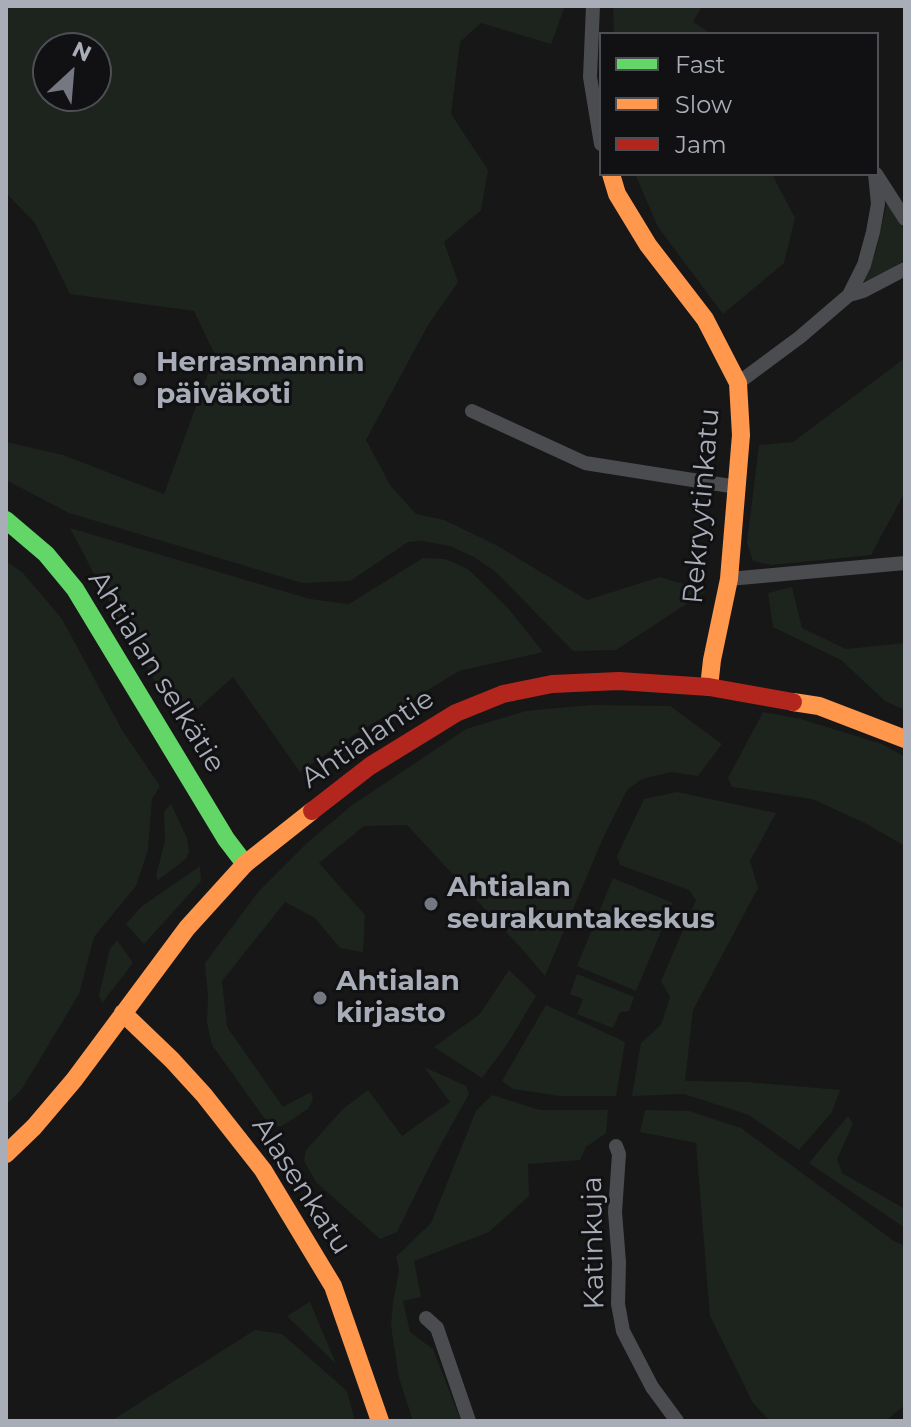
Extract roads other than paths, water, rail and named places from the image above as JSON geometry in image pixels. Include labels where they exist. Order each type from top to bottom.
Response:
[{"type":"street","points":[[593,6],[590,77],[599,132]]},
{"type":"street","name":"Rekryytinkatu","points":[[612,176],[617,194],[648,245],[705,319],[738,383],[741,435],[729,579],[709,687]]},
{"type":"street","points":[[738,383],[800,337],[849,295],[864,265],[873,232],[878,204],[876,176]]},
{"type":"street","points":[[877,176],[905,219]]},
{"type":"street","points":[[849,295],[905,269]]},
{"type":"street","points":[[472,411],[585,463],[737,487]]},
{"type":"street","name":"Ahtialan selkätie","points":[[6,520],[46,554],[75,589],[218,828],[245,864]]},
{"type":"street","points":[[729,579],[905,563]]},
{"type":"street","name":"Ahtialantie","points":[[6,1154],[74,1080],[187,928],[245,864],[370,766],[456,713],[503,694],[552,684],[619,681],[709,687],[819,706],[905,739]]},
{"type":"street","name":"Alasenkatu","points":[[123,1013],[204,1095],[263,1170],[333,1286],[380,1421]]},
{"type":"street","name":"Katinkuja","points":[[616,1146],[619,1154],[615,1212],[618,1304],[623,1331],[652,1387],[677,1421]]},
{"type":"street","points":[[426,1318],[437,1328],[469,1421]]},
{"type":"place","name":"Herrasmannin päiväkoti","points":[[140,379]]},
{"type":"place","name":"Ahtialan seurakuntakeskus","points":[[431,904]]},
{"type":"place","name":"Ahtialan kirjasto","points":[[320,998]]}]
